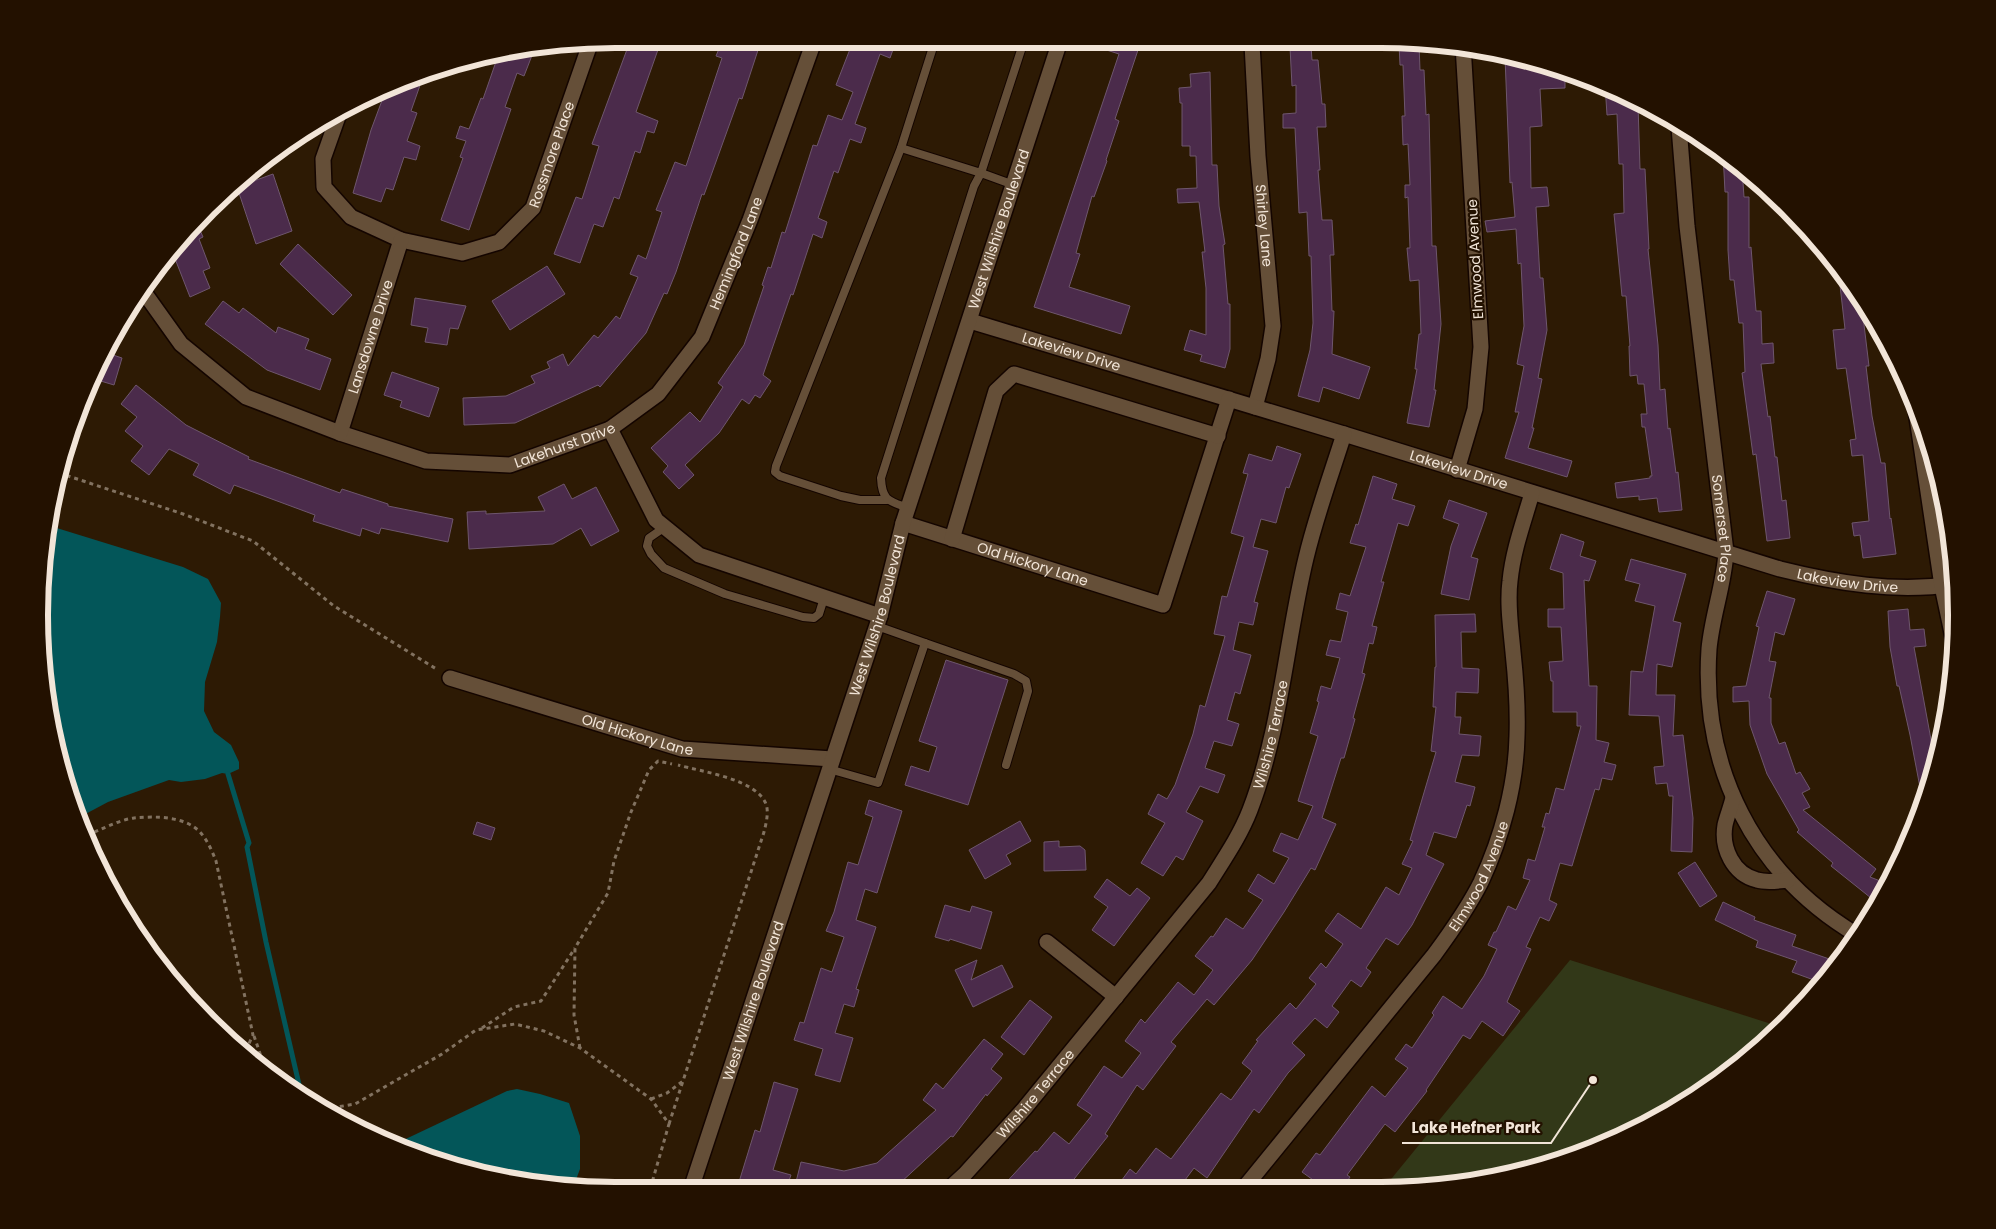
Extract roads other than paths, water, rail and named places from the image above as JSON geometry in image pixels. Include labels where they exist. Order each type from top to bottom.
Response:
[{"type":"street","name":"Hemingford Lane","points":[[610,429],[658,394],[702,337],[750,220],[811,48]]},
{"type":"street","name":"West Wilshire Boulevard","points":[[693,1182],[814,819],[830,764],[879,621],[908,508],[1058,48]]},
{"type":"street","name":"Shirley Lane","points":[[1252,48],[1258,156],[1272,326],[1268,360],[1255,407]]},
{"type":"street","name":"Rossmore Place","points":[[336,120],[323,159],[324,187],[351,217],[401,240],[462,253],[499,242],[533,208],[588,49]]},
{"type":"street","name":"Elmwood Avenue","points":[[1457,470],[1475,409],[1481,347],[1463,53]]},
{"type":"street","name":"Somerset Place","points":[[1679,132],[1688,226],[1726,552],[1725,572],[1712,619],[1707,687],[1718,757],[1733,798],[1759,846],[1788,880],[1822,912],[1852,932]]},
{"type":"street","name":"Lansdowne Drive","points":[[340,433],[401,240]]},
{"type":"street","name":"Lakehurst Drive","points":[[146,295],[181,344],[246,397],[340,433],[426,461],[510,465],[610,429],[656,520],[699,556],[824,598],[879,621]]},
{"type":"street","name":"Lakeview Drive","points":[[970,321],[1780,569],[1835,581],[1890,587],[1947,585]]},
{"type":"street","points":[[952,539],[996,391],[1014,374],[1218,436],[1229,399]]},
{"type":"street","name":"Wilshire Terrace","points":[[956,1182],[1024,1109],[1209,883],[1232,847],[1250,811],[1262,775],[1306,557],[1344,434]]},
{"type":"street","name":"Old Hickory Lane","points":[[904,523],[1163,606],[1218,436]]},
{"type":"street","points":[[1923,449],[1947,580]]},
{"type":"street","name":"Elmwood Avenue","points":[[1249,1182],[1434,955],[1461,916],[1480,883],[1490,859],[1507,808],[1515,768],[1518,708],[1510,619],[1510,582],[1515,549],[1532,492]]},
{"type":"street","name":"Old Hickory Lane","points":[[450,678],[682,749],[830,764]]},
{"type":"street","points":[[1733,798],[1725,825],[1724,842],[1727,854],[1735,866],[1756,880],[1768,882],[1788,880]]},
{"type":"street","points":[[1047,942],[1116,997]]},
{"type":"lane","points":[[908,508],[887,500],[860,500],[841,496],[780,476],[776,472],[776,466],[901,148],[933,48]]},
{"type":"lane","points":[[887,500],[882,492],[881,478],[972,194],[981,173],[1022,48]]},
{"type":"lane","points":[[901,148],[1014,185]]},
{"type":"lane","points":[[665,527],[649,538],[646,546],[664,568],[725,594],[803,617],[814,618],[819,614],[824,598]]},
{"type":"lane","points":[[879,621],[925,643],[1014,674],[1026,681],[1028,691],[1006,765]]},
{"type":"lane","points":[[830,764],[878,783],[925,643]]},
{"type":"water","points":[[54,527],[183,567],[208,579],[221,603],[217,642],[205,682],[204,711],[214,732],[231,745],[239,762],[239,769],[228,774],[222,773],[205,779],[181,782],[169,780],[108,802],[85,814],[67,761],[58,725],[52,689],[48,614],[49,577]]},
{"type":"water","points":[[517,1089],[569,1103],[580,1136],[580,1169],[576,1180],[540,1177],[504,1171],[432,1151],[403,1140],[507,1091]]},
{"type":"waterway","points":[[228,774],[249,843],[247,847],[266,942],[299,1086]]},
{"type":"place","name":"Lake Hefner Park","points":[[1593,1080]]}]
